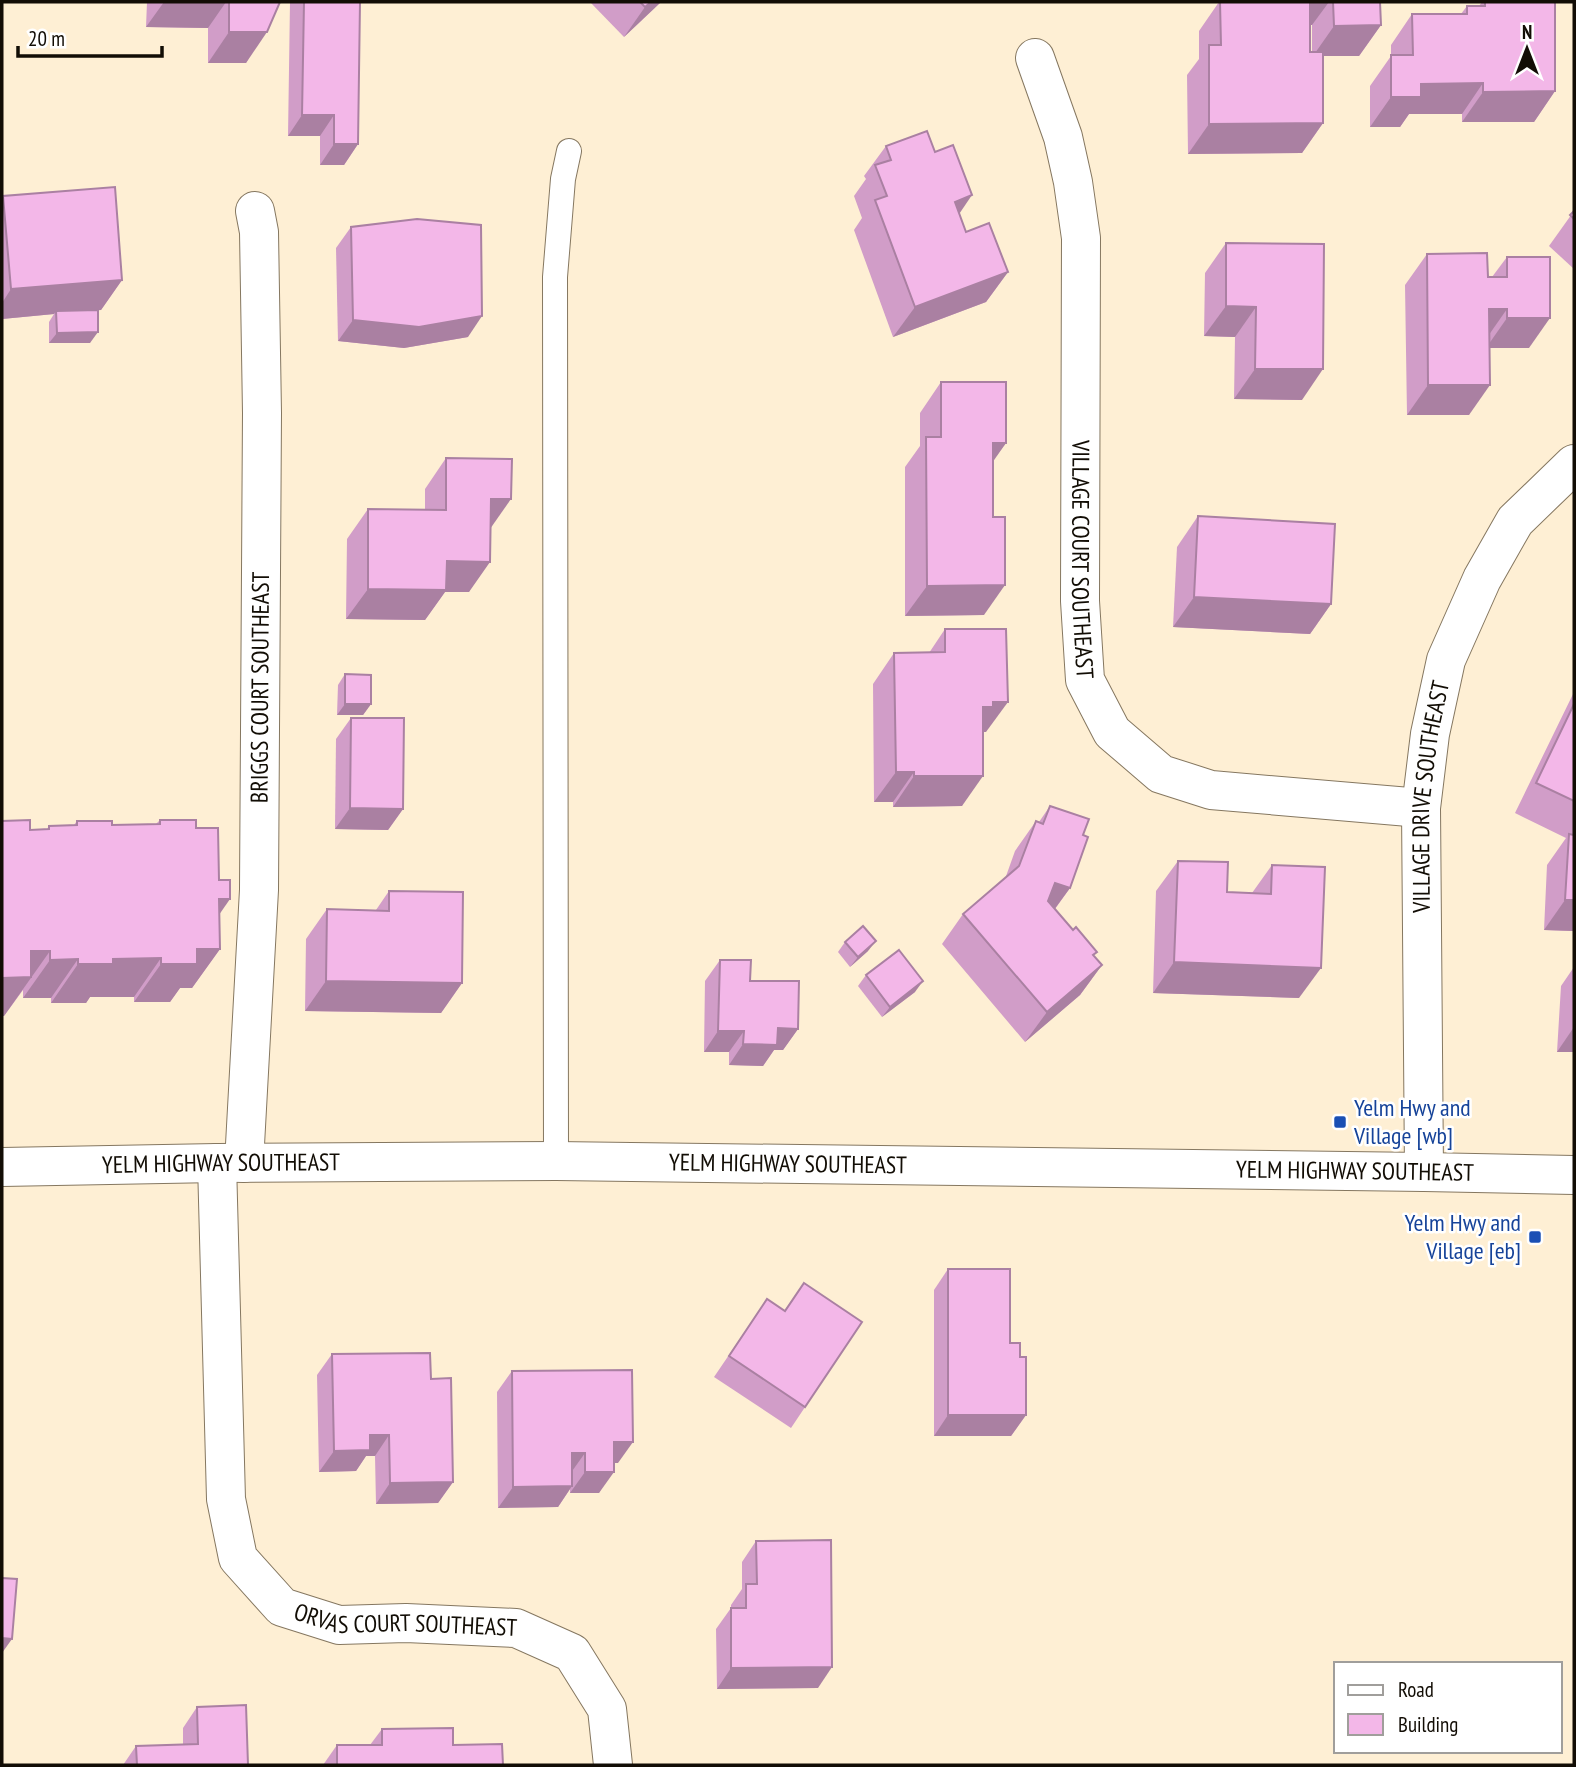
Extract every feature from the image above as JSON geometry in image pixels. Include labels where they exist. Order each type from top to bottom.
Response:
[{"type":"street","name":"VILLAGE COURT SOUTHEAST","points":[[1035,58],[1063,138],[1082,238],[1080,601],[1085,680],[1112,732],[1161,774],[1211,790],[1421,808]]},
{"type":"street","name":"BRIGGS COURT SOUTHEAST","points":[[230,1163],[259,890],[262,407],[259,232],[256,211]]},
{"type":"street","name":"VILLAGE DRIVE SOUTHEAST","points":[[1424,1172],[1421,808],[1430,734],[1446,660],[1482,579],[1515,521],[1574,464]]},
{"type":"street","name":"YELM HIGHWAY SOUTHEAST","points":[[2,1167],[556,1161],[1574,1175]]},
{"type":"street","name":"ORVAS COURT SOUTHEAST","points":[[230,1163],[226,1499],[238,1558],[282,1607],[339,1625],[406,1623],[516,1628],[572,1653],[607,1709],[613,1765]]},
{"type":"lane","points":[[556,1161],[555,277],[563,179],[569,151]]},
{"type":"building","points":[[229,2],[280,2],[267,32],[229,32]]},
{"type":"building","points":[[304,2],[360,2],[358,144],[334,144],[334,115],[302,115]]},
{"type":"building","points":[[1220,2],[1310,2],[1310,52],[1323,52],[1323,123],[1209,124],[1209,45],[1221,45]]},
{"type":"building","points":[[1333,2],[1380,2],[1381,25],[1334,26]]},
{"type":"building","points":[[1485,2],[1555,2],[1555,91],[1483,92],[1483,83],[1421,84],[1421,97],[1391,97],[1391,55],[1413,55],[1412,14],[1467,14],[1467,6],[1485,6]]},
{"type":"building","points":[[927,131],[935,152],[953,145],[972,195],[955,202],[966,232],[989,223],[1008,272],[915,307],[875,200],[887,196],[875,165],[891,160],[886,146]]},
{"type":"building","points":[[115,187],[122,280],[11,289],[3,196]]},
{"type":"building","points":[[417,219],[481,225],[482,316],[419,327],[353,320],[351,227]]},
{"type":"building","points":[[1226,243],[1324,244],[1323,369],[1255,369],[1256,307],[1226,306]]},
{"type":"building","points":[[1487,253],[1488,277],[1507,277],[1507,257],[1550,257],[1550,318],[1507,318],[1507,309],[1489,309],[1490,385],[1428,385],[1427,254]]},
{"type":"building","points":[[98,310],[98,332],[57,333],[56,311]]},
{"type":"building","points":[[941,382],[1006,382],[1006,443],[993,443],[993,517],[1005,517],[1005,585],[927,586],[926,437],[941,437]]},
{"type":"building","points":[[446,458],[512,459],[511,499],[491,499],[490,562],[447,561],[446,590],[368,589],[368,509],[446,510]]},
{"type":"building","points":[[1198,516],[1335,524],[1331,604],[1194,597]]},
{"type":"building","points":[[945,629],[1006,629],[1008,702],[993,702],[993,707],[983,707],[983,776],[914,776],[914,772],[896,772],[894,653],[945,652]]},
{"type":"building","points":[[345,674],[371,675],[371,704],[345,704]]},
{"type":"building","points":[[1574,704],[1574,801],[1536,783]]},
{"type":"building","points":[[351,718],[404,718],[403,809],[350,808]]},
{"type":"building","points":[[1050,806],[1089,819],[1083,835],[1088,837],[1070,888],[1055,883],[1048,901],[1073,930],[1076,927],[1097,952],[1093,955],[1102,965],[1047,1012],[963,914],[1019,866],[1036,821],[1043,824]]},
{"type":"building","points":[[30,820],[30,830],[77,825],[77,821],[112,821],[112,825],[160,824],[160,820],[196,820],[196,828],[218,828],[219,880],[230,880],[230,899],[219,899],[220,949],[197,949],[197,964],[161,964],[161,958],[113,959],[113,964],[78,964],[78,959],[50,960],[50,951],[31,951],[31,977],[2,978],[2,821]]},
{"type":"building","points":[[1569,834],[1574,835],[1574,900],[1565,900]]},
{"type":"building","points":[[1178,861],[1228,862],[1227,892],[1271,894],[1272,865],[1325,867],[1321,968],[1174,962]]},
{"type":"building","points":[[389,891],[463,892],[462,983],[326,981],[327,909],[389,911]]},
{"type":"building","points":[[863,926],[876,941],[858,957],[845,942]]},
{"type":"building","points":[[899,950],[923,981],[890,1007],[866,975]]},
{"type":"building","points":[[720,960],[751,960],[750,981],[799,981],[798,1029],[778,1028],[777,1045],[743,1044],[744,1031],[718,1031]]},
{"type":"building","points":[[948,1269],[1010,1269],[1010,1343],[1020,1343],[1020,1357],[1026,1357],[1026,1415],[948,1415]]},
{"type":"building","points":[[804,1283],[862,1322],[805,1407],[729,1356],[767,1299],[785,1311]]},
{"type":"building","points":[[430,1353],[431,1379],[451,1378],[453,1482],[390,1483],[389,1435],[370,1435],[370,1450],[334,1451],[332,1354]]},
{"type":"building","points":[[632,1370],[633,1442],[614,1442],[614,1472],[585,1472],[585,1453],[572,1453],[572,1486],[513,1487],[512,1371]]},
{"type":"building","points":[[831,1540],[832,1667],[731,1668],[731,1608],[746,1608],[746,1584],[757,1584],[756,1541]]},
{"type":"building","points":[[2,1578],[17,1579],[12,1639],[2,1638]]},
{"type":"building","points":[[246,1705],[248,1765],[137,1765],[136,1746],[198,1744],[197,1707]]},
{"type":"building","points":[[453,1728],[453,1745],[502,1744],[503,1765],[337,1765],[337,1745],[382,1745],[382,1729]]},
{"type":"place","name":"Yelm Hwy and Village [wb]","points":[[1340,1122]]},
{"type":"place","name":"Yelm Hwy and Village [eb]","points":[[1535,1237]]}]
